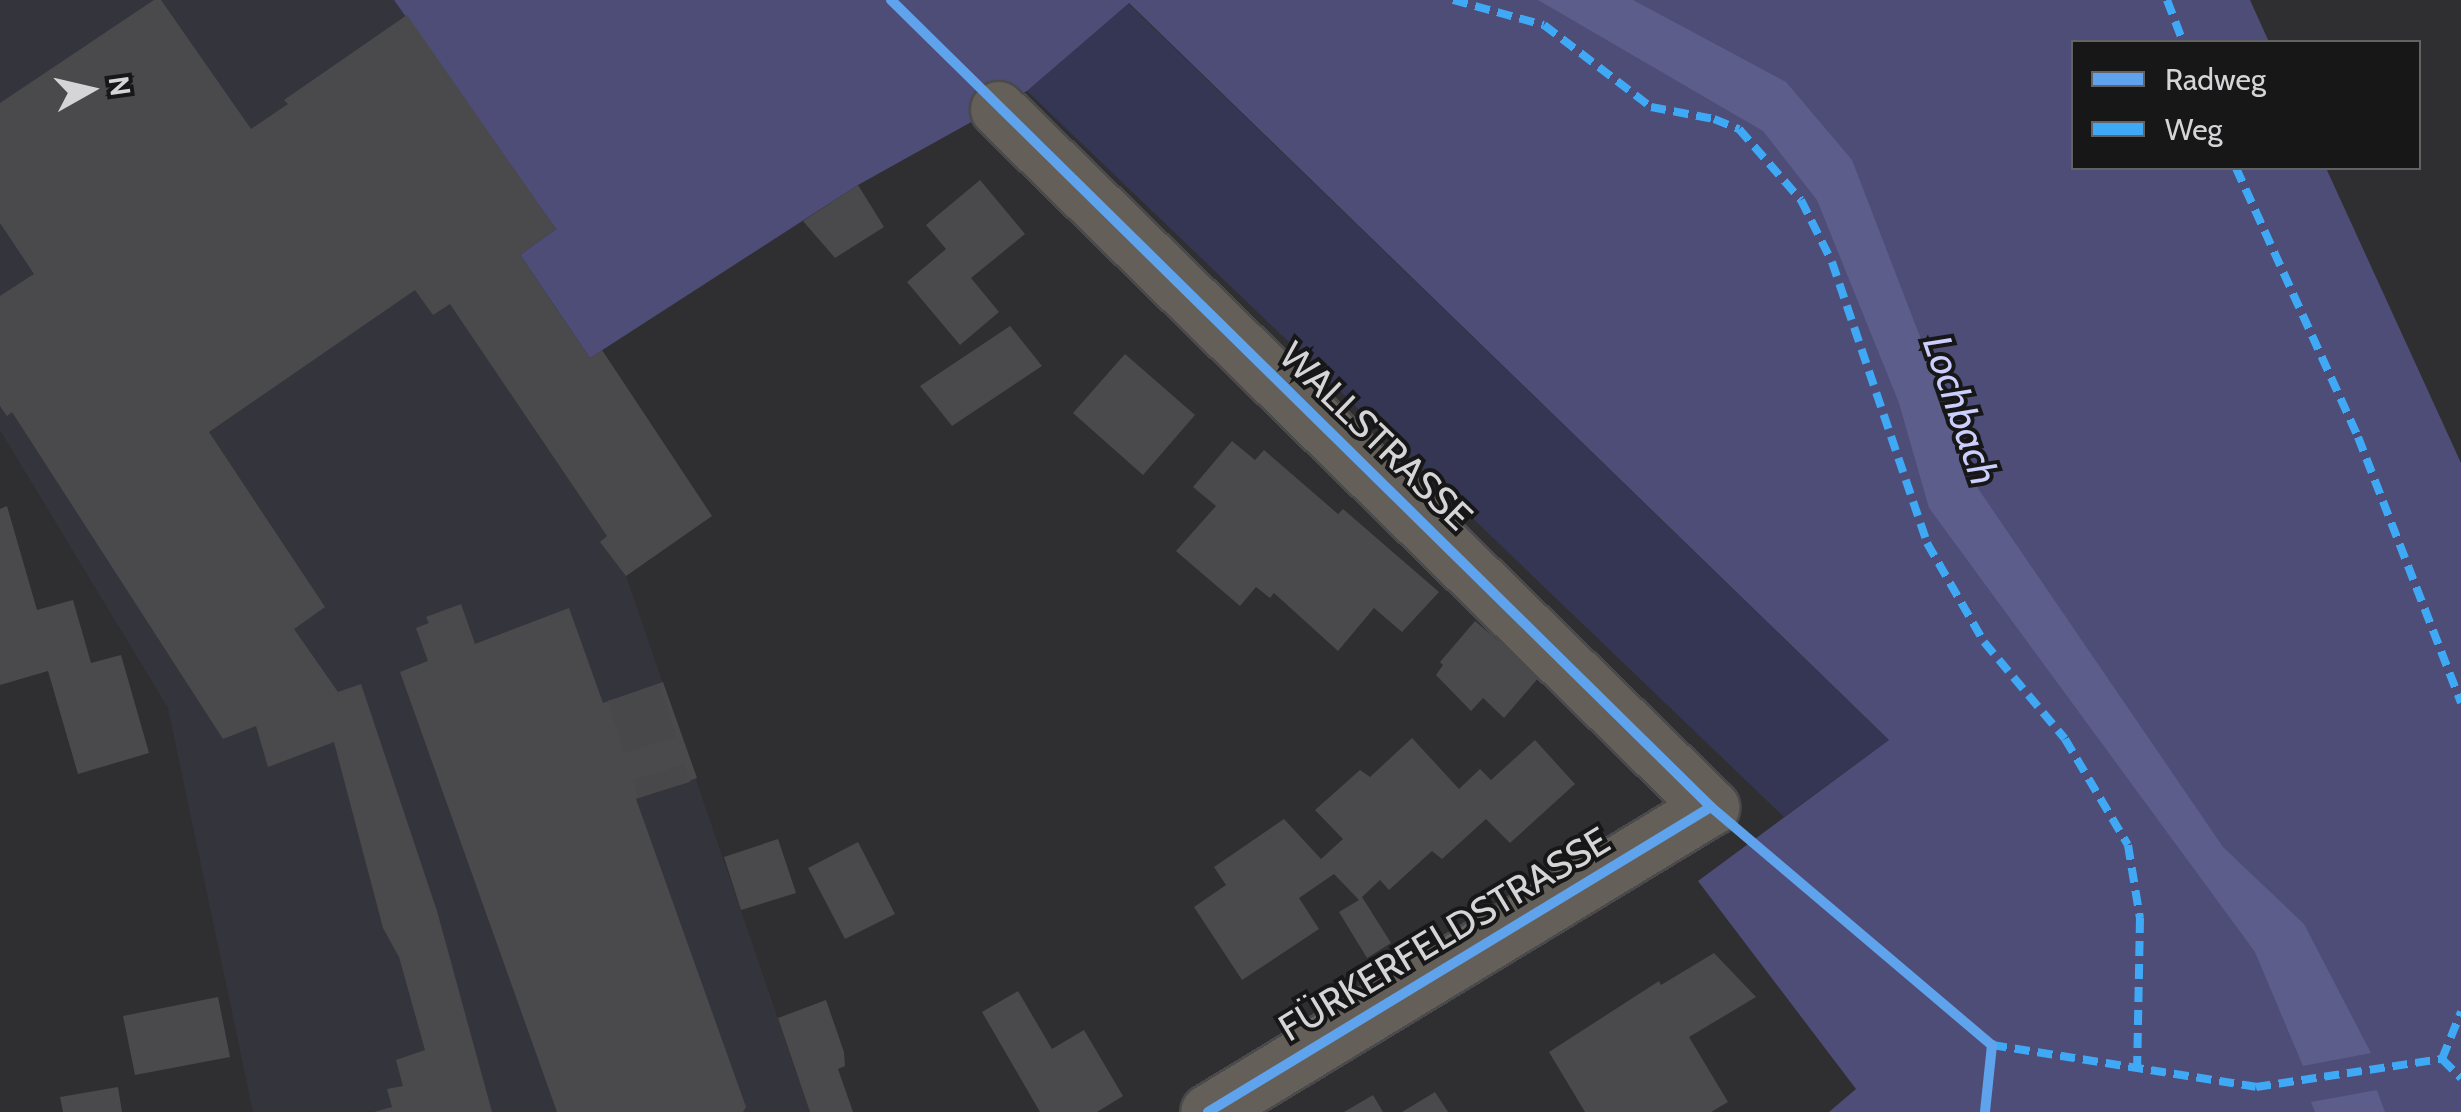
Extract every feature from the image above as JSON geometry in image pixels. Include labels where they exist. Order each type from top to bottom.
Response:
[{"type":"street","name":"WALLSTRASSE","points":[[998,109],[1711,806]]},
{"type":"street","name":"FÜRKERFELDSTRASSE","points":[[1208,1112],[1711,806]]},
{"type":"shaded area","points":[[0,0],[394,0],[407,15],[556,229],[520,256],[590,357],[602,350],[712,516],[626,576],[810,1112],[253,1112],[168,708],[0,430]]},
{"type":"shaded area","points":[[394,0],[2250,0],[2268,40],[2071,40],[2071,170],[2327,170],[2461,463],[2461,1112],[1829,1112],[1856,1089],[1698,881],[1889,740],[1129,3],[1027,91],[858,185],[590,358],[520,255],[556,229]]},
{"type":"shaded area","points":[[1538,0],[1633,0],[1786,82],[1852,160],[1979,490],[2223,847],[2304,924],[2371,1053],[2303,1066],[2255,952],[1929,508],[1899,403],[1817,200],[1763,131]]},
{"type":"shaded area","points":[[1128,3],[1889,740],[1784,817],[1027,91]]},
{"type":"shaded area","points":[[2377,1090],[2385,1112],[2315,1112],[2311,1102]]},
{"type":"building","points":[[154,0],[161,0],[251,129],[288,104],[284,100],[407,15],[556,229],[520,255],[590,358],[602,350],[712,516],[626,576],[600,542],[607,536],[450,304],[433,315],[415,290],[209,432],[325,607],[294,629],[338,692],[361,684],[437,911],[492,1112],[374,1112],[392,1107],[387,1089],[403,1086],[396,1060],[425,1050],[399,957],[383,928],[334,742],[268,767],[256,726],[223,739],[12,412],[7,416],[0,406],[0,296],[34,274],[0,223],[0,103]]},
{"type":"building","points":[[980,180],[1025,234],[971,278],[999,312],[960,345],[907,282],[946,249],[926,225]]},
{"type":"building","points":[[858,185],[884,227],[835,258],[803,221]]},
{"type":"building","points":[[1010,326],[1042,366],[952,426],[920,386]]},
{"type":"building","points":[[1125,354],[1195,415],[1143,475],[1073,413]]},
{"type":"building","points":[[1232,441],[1255,460],[1264,450],[1338,514],[1343,509],[1439,592],[1402,632],[1374,608],[1338,651],[1274,593],[1270,598],[1256,587],[1240,606],[1176,551],[1216,506],[1193,487]]},
{"type":"building","points":[[7,506],[37,610],[73,600],[91,663],[121,655],[149,753],[78,774],[48,671],[0,685],[0,509]]},
{"type":"building","points":[[461,604],[475,644],[569,608],[603,703],[663,682],[697,778],[636,799],[746,1107],[743,1112],[557,1112],[400,672],[428,661],[416,628],[429,623],[426,617]]},
{"type":"building","points":[[1475,621],[1540,676],[1504,718],[1483,698],[1471,711],[1436,675],[1443,665],[1440,662]]},
{"type":"building","points":[[1412,738],[1459,789],[1480,769],[1491,780],[1535,740],[1575,784],[1510,843],[1486,819],[1442,859],[1432,851],[1389,890],[1380,880],[1362,897],[1391,943],[1367,958],[1339,912],[1359,900],[1334,874],[1299,898],[1319,929],[1242,980],[1194,907],[1226,885],[1214,867],[1284,819],[1321,859],[1343,839],[1315,810],[1360,770],[1370,777]]},
{"type":"building","points":[[778,839],[796,893],[741,910],[724,857]]},
{"type":"building","points":[[858,842],[895,914],[845,939],[808,868]]},
{"type":"building","points":[[1714,953],[1756,997],[1689,1037],[1728,1102],[1711,1112],[1585,1112],[1549,1052],[1659,981],[1661,985]]},
{"type":"building","points":[[1018,991],[1052,1049],[1084,1030],[1123,1096],[1097,1112],[1040,1112],[982,1012]]},
{"type":"building","points":[[218,997],[230,1057],[135,1075],[123,1016]]},
{"type":"building","points":[[826,1000],[844,1052],[845,1066],[838,1069],[853,1112],[810,1112],[778,1018]]},
{"type":"building","points":[[118,1087],[122,1112],[63,1112],[60,1097]]},
{"type":"building","points":[[1435,1092],[1448,1112],[1402,1112]]},
{"type":"building","points":[[1373,1095],[1383,1112],[1344,1112]]},
{"type":"tunnel","points":[[634,692],[664,789]]},
{"type":"marked path","points":[[1453,0],[1544,25],[1651,107],[1714,119],[1739,129],[1801,200],[1832,262],[1927,543],[1984,642],[2065,739],[2128,845],[2140,918],[2137,1069]]},
{"type":"marked path","points":[[2167,0],[2182,40]]},
{"type":"marked path","points":[[2237,170],[2358,437],[2461,703]]},
{"type":"marked path","points":[[2442,1059],[2461,1012]]},
{"type":"marked path","points":[[1985,1038],[1992,1045],[2256,1087],[2442,1059]]},
{"type":"marked path","points":[[2442,1059],[2461,1078]]},
{"type":"cycle path","points":[[891,0],[1711,807],[1992,1045],[1985,1112]]},
{"type":"cycle path","points":[[1208,1112],[1711,807]]},
{"type":"water label","name":"Lochbach","points":[[1961,410]]}]
